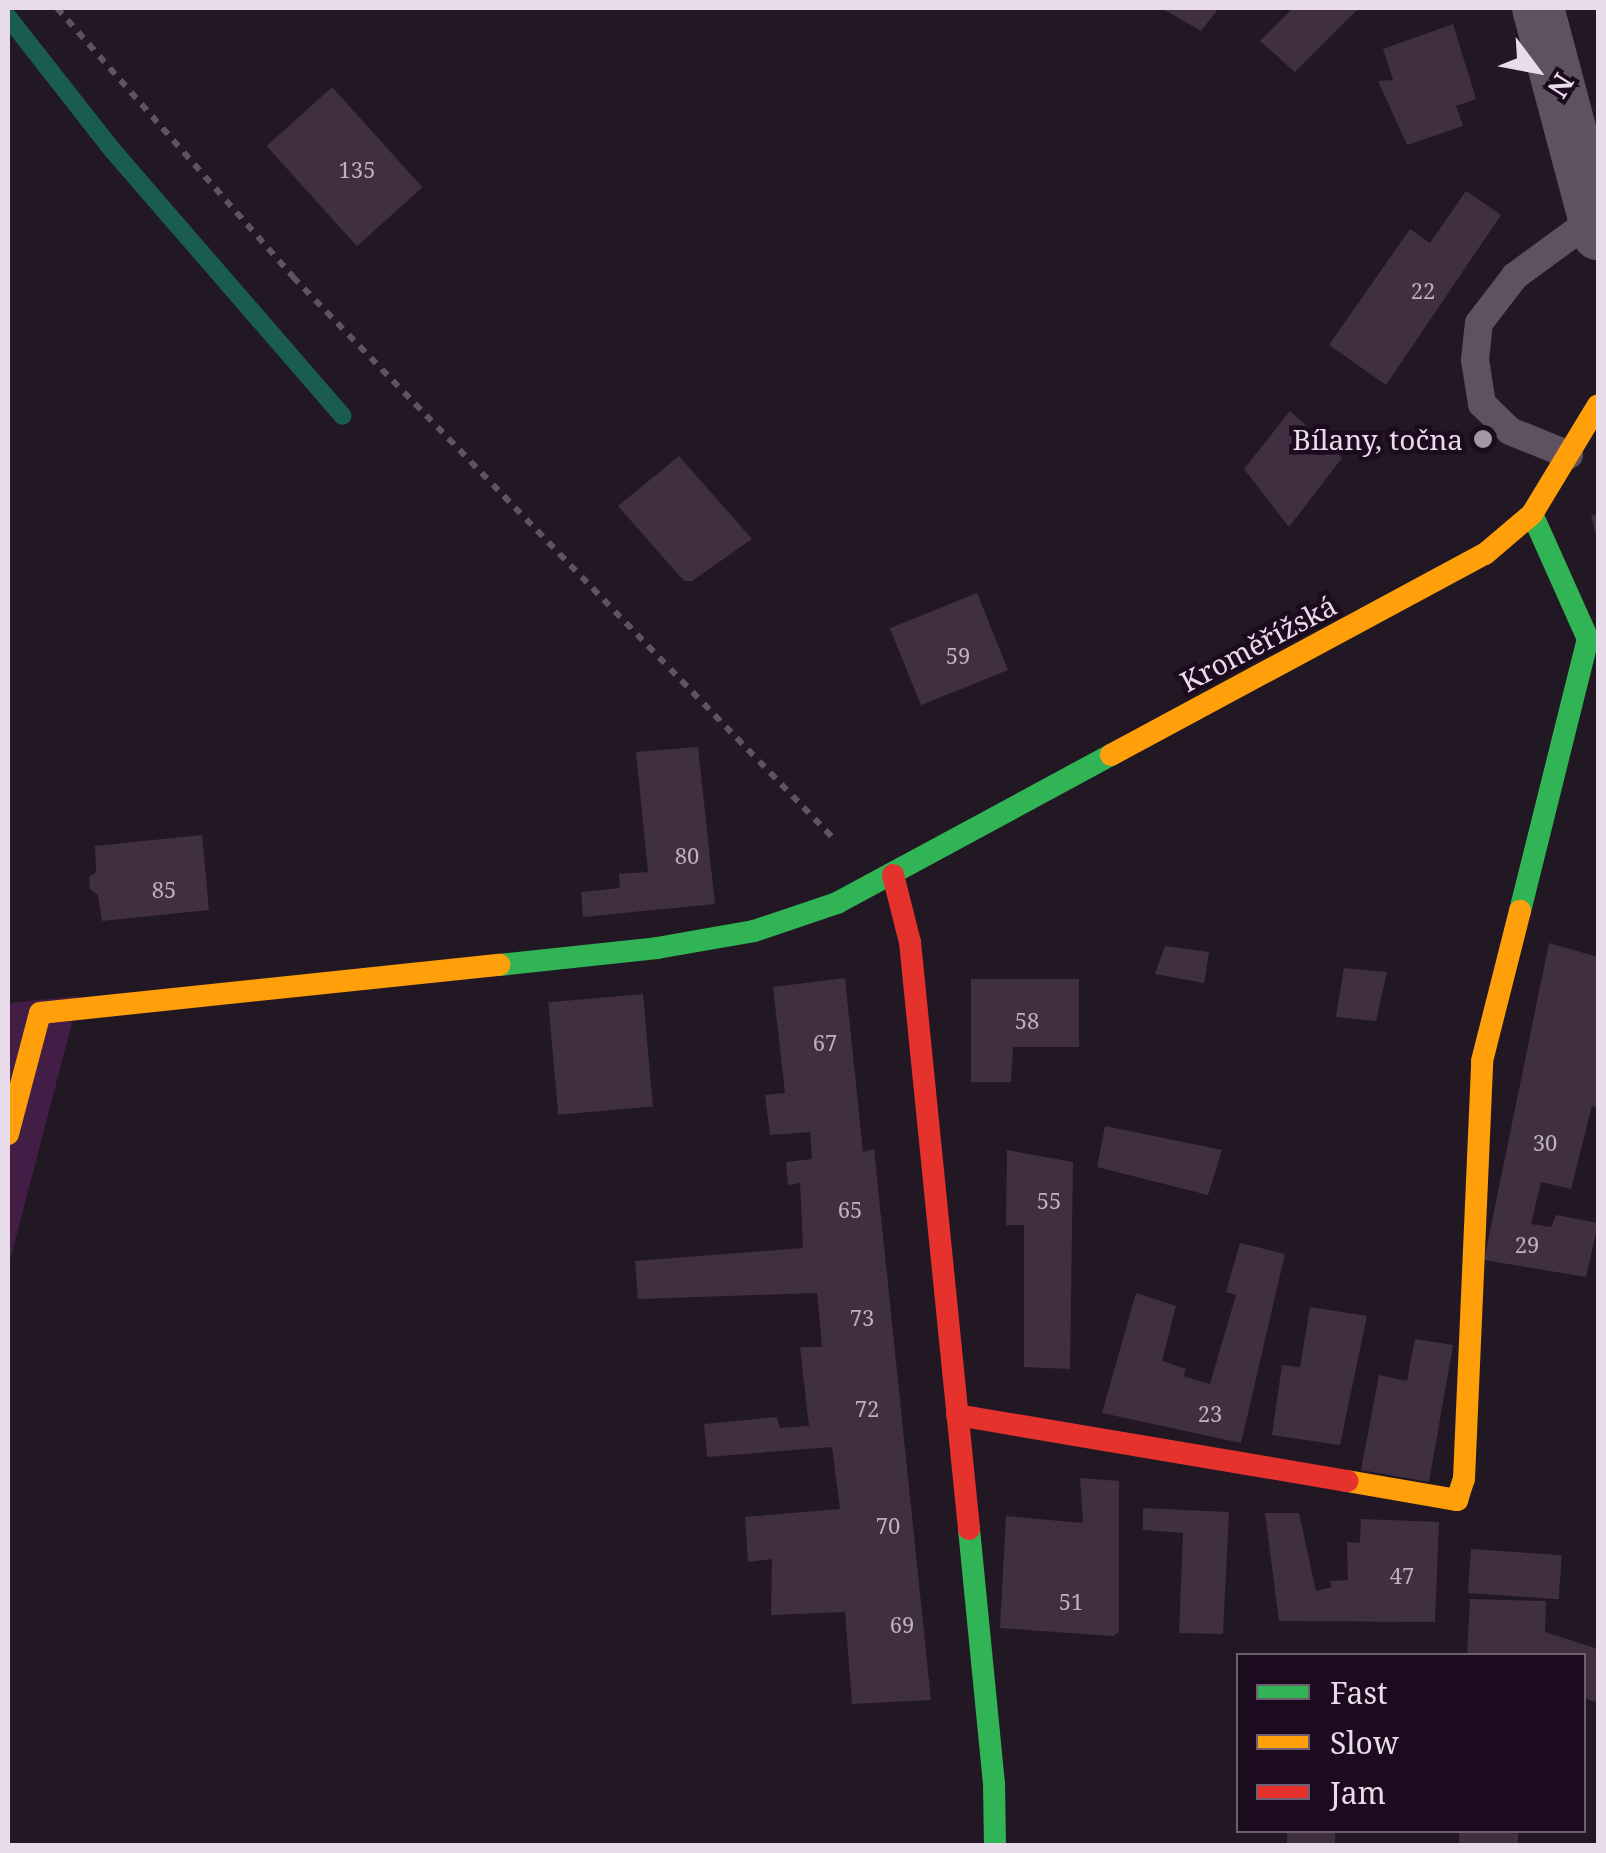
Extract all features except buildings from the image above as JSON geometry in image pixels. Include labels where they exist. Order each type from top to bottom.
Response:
[{"type":"street","points":[[1538,8],[1596,226]]},
{"type":"street","name":"Kroměřížská","points":[[8,1134],[40,1013],[708,940],[801,916],[893,875],[1485,554],[1532,514],[1598,405]]},
{"type":"street","points":[[957,1415],[1457,1500],[1464,1479],[1482,1061],[1588,638],[1532,514]]},
{"type":"street","points":[[893,875],[910,942],[994,1782],[995,1846]]},
{"type":"lane","points":[[1569,455],[1510,431],[1482,404],[1475,360],[1479,322],[1515,276],[1596,226]]},
{"type":"path","points":[[58,8],[293,277],[690,692],[806,804],[869,886]]},
{"type":"shaded area","points":[[79,996],[8,1268],[8,1003]]},
{"type":"waterway","points":[[8,17],[114,152],[343,416]]},
{"type":"traffic: fast","points":[[1520,911],[1588,639],[1532,514]]},
{"type":"traffic: fast","points":[[499,965],[657,948],[754,931],[837,903],[1111,755]]},
{"type":"traffic: fast","points":[[969,1529],[994,1783],[995,1846]]},
{"type":"traffic: slow","points":[[1111,755],[1485,554],[1532,514],[1598,405]]},
{"type":"traffic: slow","points":[[1347,1481],[1457,1500],[1464,1479],[1482,1061],[1520,911]]},
{"type":"traffic: slow","points":[[8,1134],[40,1013],[499,965]]},
{"type":"traffic: jam","points":[[893,875],[910,942],[969,1529]]},
{"type":"traffic: jam","points":[[957,1415],[1347,1481]]},
{"type":"place","name":"Bílany, točna","points":[[1483,439]]}]
